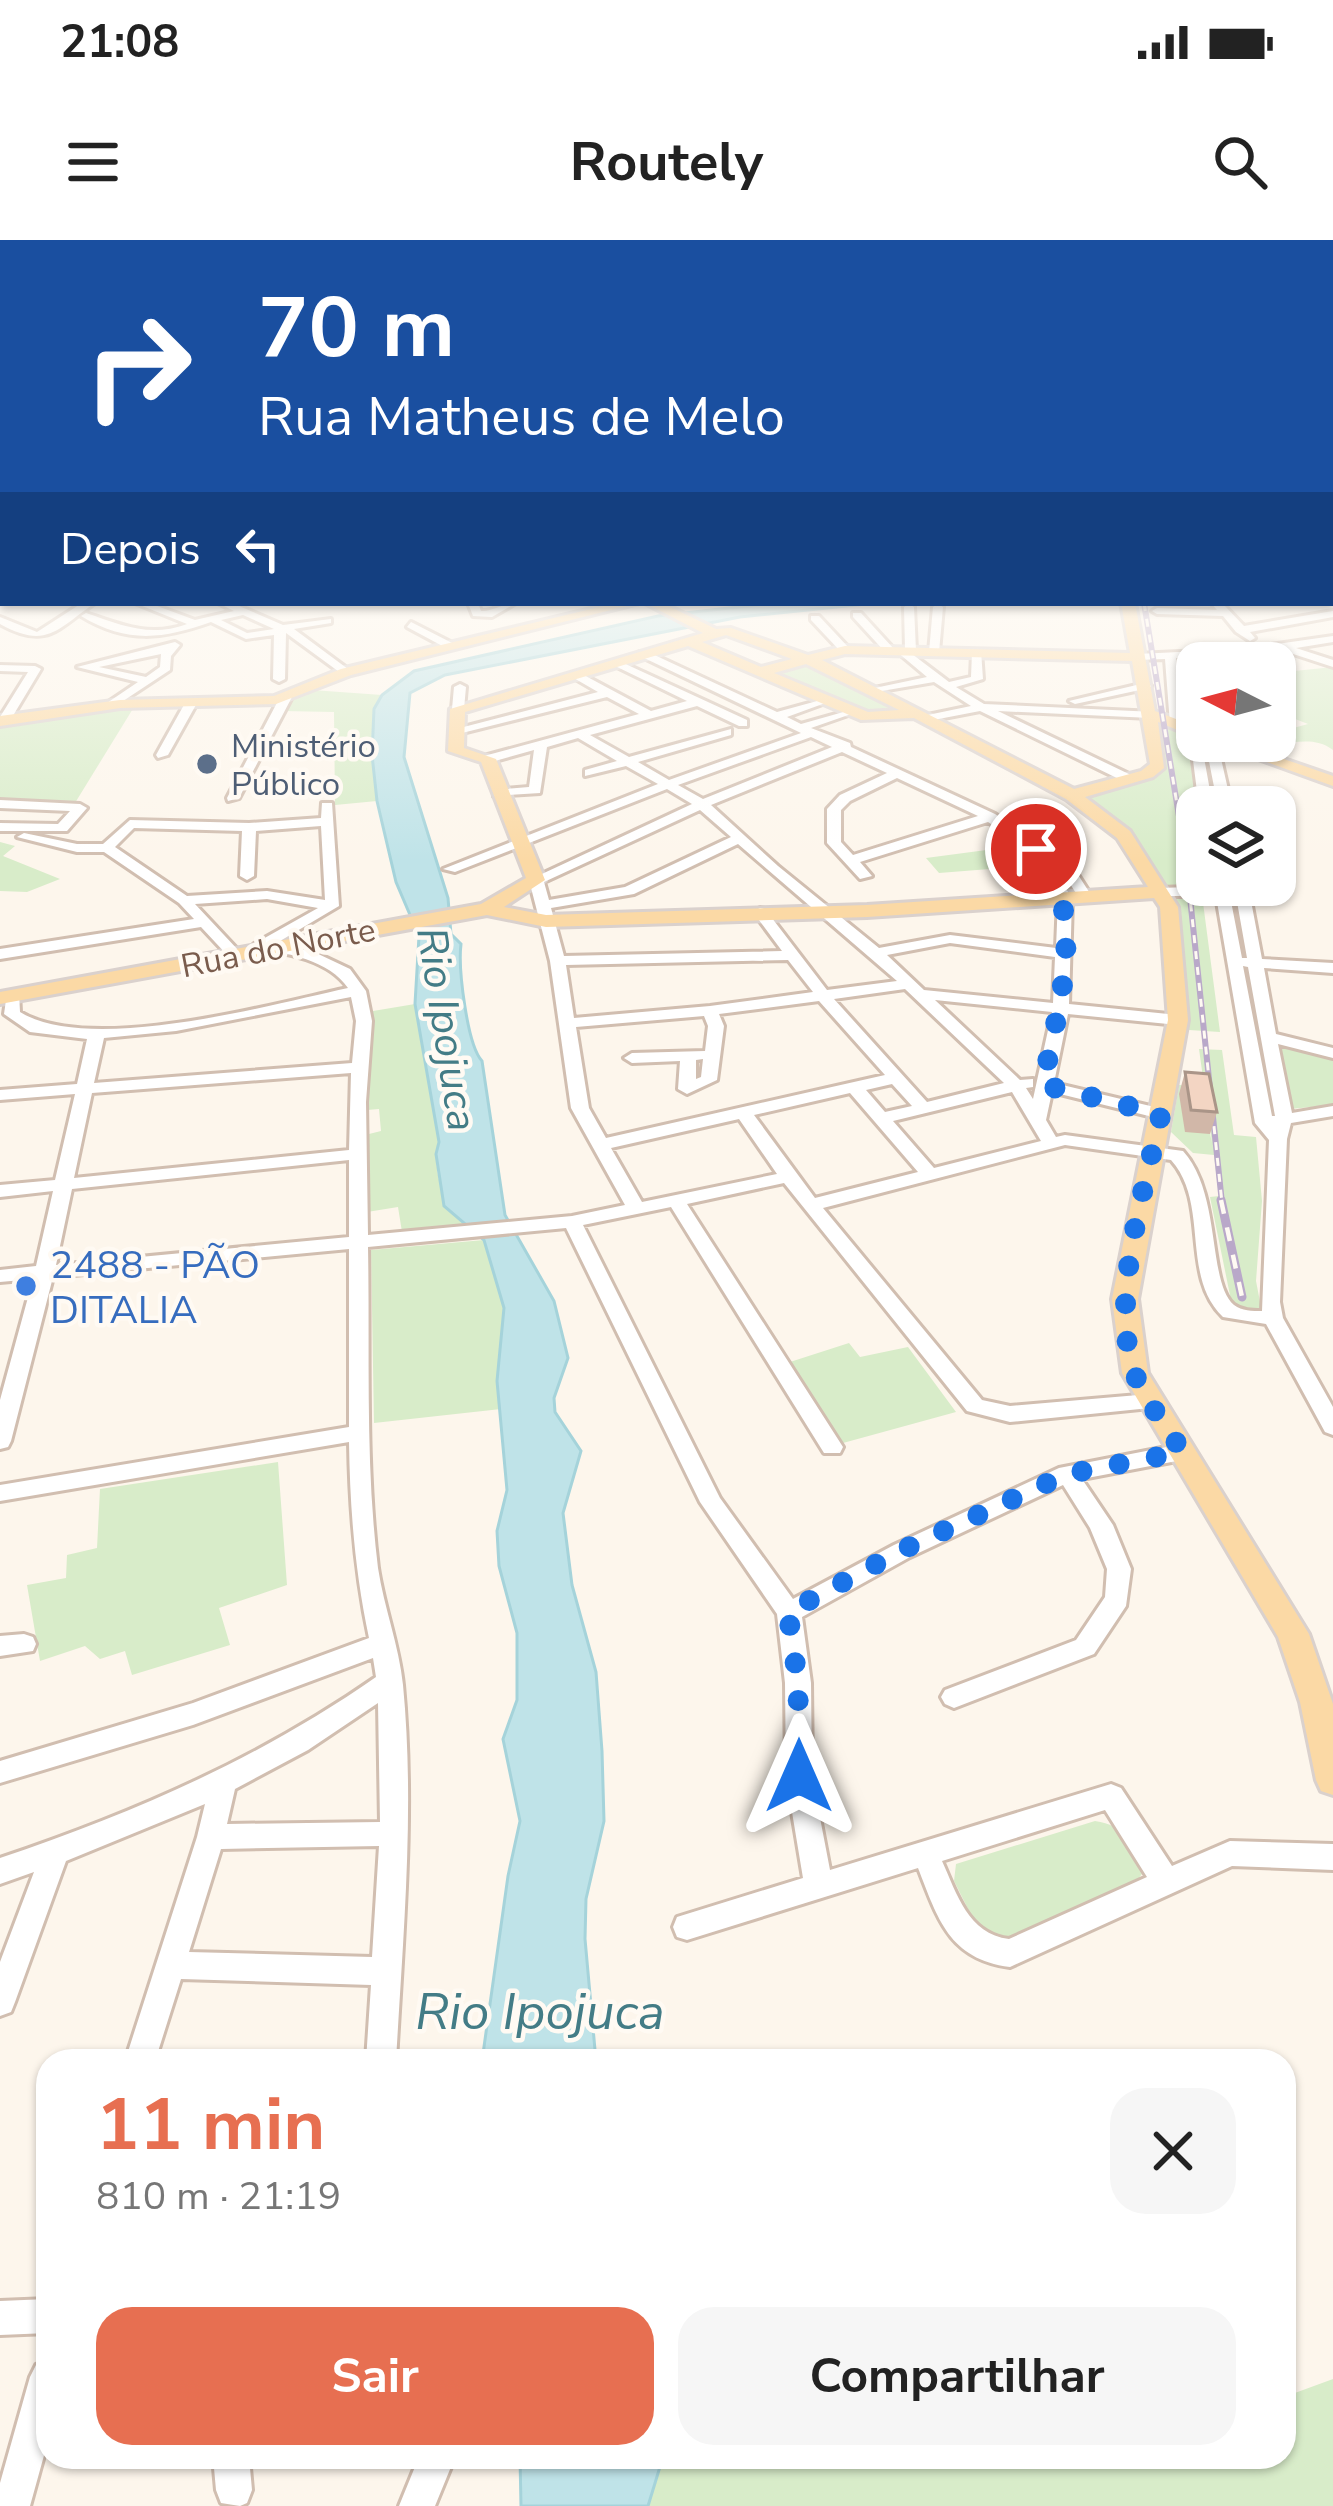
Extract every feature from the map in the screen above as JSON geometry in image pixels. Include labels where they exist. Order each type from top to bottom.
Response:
[{"type":"main road","points":[[3,720],[110,705],[252,703],[286,697],[346,672],[440,650]]},
{"type":"main road","points":[[536,880],[488,759],[456,751],[458,709],[660,650]]},
{"type":"main road","points":[[708,650],[870,718],[921,716]]},
{"type":"main road","points":[[782,650],[874,691],[1072,795],[1112,821],[1169,907],[1178,1020],[1125,1299],[1135,1373],[1293,1634],[1316,1702],[1333,1780]]},
{"type":"main road","points":[[760,672],[844,650],[1136,657]]},
{"type":"main road","points":[[1072,795],[1156,768],[1151,714],[1135,650]]},
{"type":"main road","points":[[1151,714],[1176,724]]},
{"type":"main road","points":[[1276,762],[1333,781]]},
{"type":"main road","name":"Rua do Norte","points":[[7,997],[487,909],[536,880]]},
{"type":"main road","points":[[487,909],[826,913],[1160,892]]},
{"type":"street","points":[[146,680],[83,667],[170,650]]},
{"type":"street","points":[[110,705],[167,666],[165,656],[170,650]]},
{"type":"street","points":[[292,650],[296,660]]},
{"type":"street","points":[[314,650],[346,672]]},
{"type":"street","points":[[901,651],[939,682],[981,707],[1129,779]]},
{"type":"street","points":[[1296,651],[1331,664]]},
{"type":"street","points":[[874,691],[977,679],[976,653]]},
{"type":"street","points":[[644,654],[990,817],[1061,860],[1086,898]]},
{"type":"street","points":[[279,679],[296,660],[325,657]]},
{"type":"street","points":[[1136,657],[1176,657]]},
{"type":"street","points":[[1170,657],[1176,724]]},
{"type":"street","points":[[615,663],[743,723]]},
{"type":"street","points":[[0,668],[35,669],[3,720]]},
{"type":"street","points":[[576,675],[649,715]]},
{"type":"street","points":[[667,687],[695,679]]},
{"type":"street","points":[[1049,706],[1145,686]]},
{"type":"street","points":[[458,709],[460,687]]},
{"type":"street","points":[[458,730],[608,693]]},
{"type":"street","points":[[232,798],[286,697]]},
{"type":"street","points":[[589,773],[824,700]]},
{"type":"street","points":[[488,759],[697,702]]},
{"type":"street","points":[[162,754],[191,703]]},
{"type":"street","points":[[921,716],[981,707],[1049,706],[1151,714]]},
{"type":"street","points":[[450,869],[850,711]]},
{"type":"street","points":[[727,732],[760,749]]},
{"type":"street","points":[[1035,732],[1077,734]]},
{"type":"street","points":[[580,734],[702,804],[876,953],[1016,1085],[1051,1143]]},
{"type":"street","points":[[499,794],[536,788],[541,745]]},
{"type":"street","points":[[637,1209],[580,1108],[558,961],[536,880],[702,804],[846,746]]},
{"type":"street","points":[[1198,762],[1202,786]]},
{"type":"street","points":[[1216,762],[1220,786]]},
{"type":"street","points":[[865,876],[834,843],[832,821],[838,802],[898,772]]},
{"type":"street","points":[[1200,776],[1218,777]]},
{"type":"street","points":[[0,804],[80,808],[62,828],[0,829]]},
{"type":"street","points":[[107,848],[129,824],[249,827],[327,814],[332,906]]},
{"type":"street","points":[[849,861],[990,817]]},
{"type":"street","points":[[247,876],[249,827]]},
{"type":"street","points":[[0,829],[77,848],[107,848],[252,950],[333,964],[345,972],[358,992],[364,1021],[359,1067],[359,1433],[367,1573],[390,1681],[394,1834],[381,2049]]},
{"type":"street","points":[[544,913],[629,891],[740,838]]},
{"type":"street","points":[[1023,838],[1044,859],[1064,899],[1061,1008],[1037,1121]]},
{"type":"street","points":[[1160,892],[1176,891]]},
{"type":"street","points":[[184,900],[267,895],[332,906]]},
{"type":"street","points":[[252,950],[332,906]]},
{"type":"street","points":[[1226,906],[1255,1072],[1275,1127]]},
{"type":"street","points":[[1245,906],[1276,1074],[1277,1229],[1269,1275],[1273,1318],[1330,1418]]},
{"type":"street","points":[[760,912],[825,998],[923,1108]]},
{"type":"street","points":[[0,954],[206,922]]},
{"type":"street","points":[[876,953],[950,939],[1063,953]]},
{"type":"street","points":[[558,961],[795,955]]},
{"type":"street","points":[[1237,961],[1333,968]]},
{"type":"street","points":[[567,1022],[914,989],[1178,1020]]},
{"type":"street","points":[[0,1441],[44,1273],[96,1036],[358,992]]},
{"type":"street","name":"Rua do Norte","points":[[7,997],[12,1014],[26,1025],[96,1036]]},
{"type":"street","points":[[688,1057],[686,1089],[709,1080],[716,1026],[710,1011]]},
{"type":"street","points":[[1246,1016],[1333,1052]]},
{"type":"street","points":[[632,1058],[714,1054]]},
{"type":"street","points":[[0,1095],[359,1067]]},
{"type":"street","points":[[1255,1072],[1276,1074]]},
{"type":"street","points":[[604,1144],[895,1078]]},
{"type":"street","points":[[882,1118],[1044,1082],[1161,1114]]},
{"type":"street","points":[[855,1088],[930,1174]]},
{"type":"street","points":[[1275,1127],[1333,1111]]},
{"type":"street","points":[[743,1112],[788,1177],[975,1406],[1010,1414],[1150,1400]]},
{"type":"street","points":[[811,1205],[1051,1143],[1081,1140],[1178,1155],[1192,1173],[1218,1299],[1225,1309],[1273,1318]]},
{"type":"street","points":[[0,1191],[359,1154]]},
{"type":"street","points":[[0,1276],[572,1222],[788,1177]]},
{"type":"street","points":[[676,1201],[832,1447]]},
{"type":"street","points":[[572,1222],[711,1502],[788,1612],[798,1683],[799,1776],[819,1888]]},
{"type":"street","points":[[0,1493],[359,1433]]},
{"type":"street","points":[[788,1612],[902,1550],[1067,1474],[1182,1452]]},
{"type":"street","points":[[954,1697],[1085,1647],[1117,1599],[1119,1569],[1101,1525],[1067,1474]]},
{"type":"street","points":[[0,1772],[156,1728],[383,1643]]},
{"type":"street","points":[[0,1871],[222,1786],[328,1727],[390,1681]]},
{"type":"street","points":[[144,2049],[212,1837],[222,1786]]},
{"type":"street","points":[[687,1927],[1111,1796],[1165,1880]]},
{"type":"street","points":[[212,1837],[394,1834]]},
{"type":"street","points":[[926,1855],[965,1940],[992,1954],[1010,1953],[1165,1880],[1248,1850],[1333,1857]]},
{"type":"street","points":[[0,2002],[55,1853]]},
{"type":"street","points":[[169,1965],[384,1971]]},
{"type":"street","points":[[0,2318],[36,2316]]},
{"type":"street","points":[[12,2506],[36,2420]]},
{"type":"street","points":[[417,2506],[431,2469]]},
{"type":"green space","points":[[810,661],[906,712],[868,715],[768,672]]},
{"type":"green space","points":[[1333,667],[1333,750],[1316,742],[1296,742],[1296,727],[1308,724],[1296,719],[1296,671]]},
{"type":"green space","points":[[312,690],[382,695],[372,733],[377,801],[335,805],[334,712],[282,711],[290,698]]},
{"type":"green space","points":[[134,707],[75,803],[0,801],[0,725]]},
{"type":"green space","points":[[1155,725],[1176,728],[1176,762],[1195,762],[1199,786],[1176,786],[1176,888],[1164,888],[1129,834],[1082,796],[1160,774]]},
{"type":"green space","points":[[0,842],[15,846],[3,856],[60,879],[27,892],[0,891]]},
{"type":"green space","points":[[994,849],[1015,867],[939,873],[926,858]]},
{"type":"green space","points":[[1203,906],[1220,1032],[1189,1030],[1178,908]]},
{"type":"green space","points":[[415,1004],[439,1142],[438,1176],[445,1198],[465,1225],[402,1232],[398,1207],[367,1212],[369,1134],[381,1131],[379,1109],[367,1110],[373,1011]]},
{"type":"green space","points":[[1275,1043],[1333,1055],[1333,1105],[1290,1109]]},
{"type":"green space","points":[[1199,1049],[1222,1050],[1234,1135],[1256,1137],[1262,1201],[1256,1281],[1262,1312],[1232,1305],[1210,1197],[1219,1196],[1214,1155],[1193,1153],[1171,1132],[1179,1085],[1200,1086],[1212,1143]]},
{"type":"green space","points":[[484,1240],[505,1308],[497,1381],[501,1409],[374,1423],[371,1250]]},
{"type":"green space","points":[[849,1343],[860,1357],[908,1347],[956,1412],[843,1443],[790,1362]]},
{"type":"green space","points":[[278,1462],[287,1585],[219,1608],[230,1645],[132,1675],[125,1651],[100,1659],[85,1646],[40,1661],[27,1585],[66,1578],[67,1555],[97,1548],[100,1489]]},
{"type":"green space","points":[[1095,1821],[1114,1827],[1132,1845],[1144,1871],[1134,1885],[1006,1942],[978,1929],[954,1881],[956,1864]]},
{"type":"green space","points":[[1333,2379],[1333,2506],[648,2506],[659,2469],[1296,2469],[1296,2393]]},
{"type":"water","name":"Rio Ipojuca","points":[[508,650],[573,650],[445,675],[410,693],[404,757],[448,898],[451,934],[461,944],[465,1006],[482,1061],[505,1215],[554,1301],[568,1358],[554,1398],[555,1412],[581,1451],[563,1513],[572,1585],[596,1672],[602,1751],[604,1821],[586,1899],[585,1939],[595,2049],[484,2049],[520,1821],[503,1739],[517,1700],[517,1633],[499,1566],[497,1531],[507,1490],[497,1381],[504,1308],[484,1240],[444,1206],[436,1154],[439,1142],[415,1004],[419,936],[396,882],[377,801],[374,709],[382,695],[414,671]]},
{"type":"water","points":[[520,2469],[659,2469],[648,2506],[521,2506]]},
{"type":"building","points":[[1185,1072],[1209,1074],[1217,1112],[1191,1110]]},
{"type":"railway","points":[[1152,650],[1186,859],[1222,1203]]},
{"type":"railway","points":[[1221,1200],[1242,1297]]},
{"type":"place","name":"Ministério Público","points":[[207,764]]},
{"type":"place","name":"2488 - PÃO DITALIA","points":[[26,1286]]},
{"type":"route","points":[[799,1776],[798,1683],[788,1612],[902,1550],[1067,1474],[1182,1452],[1135,1373],[1126,1330],[1125,1299],[1161,1114],[1043,1085],[1061,1008],[1064,899],[1036,849]]}]
